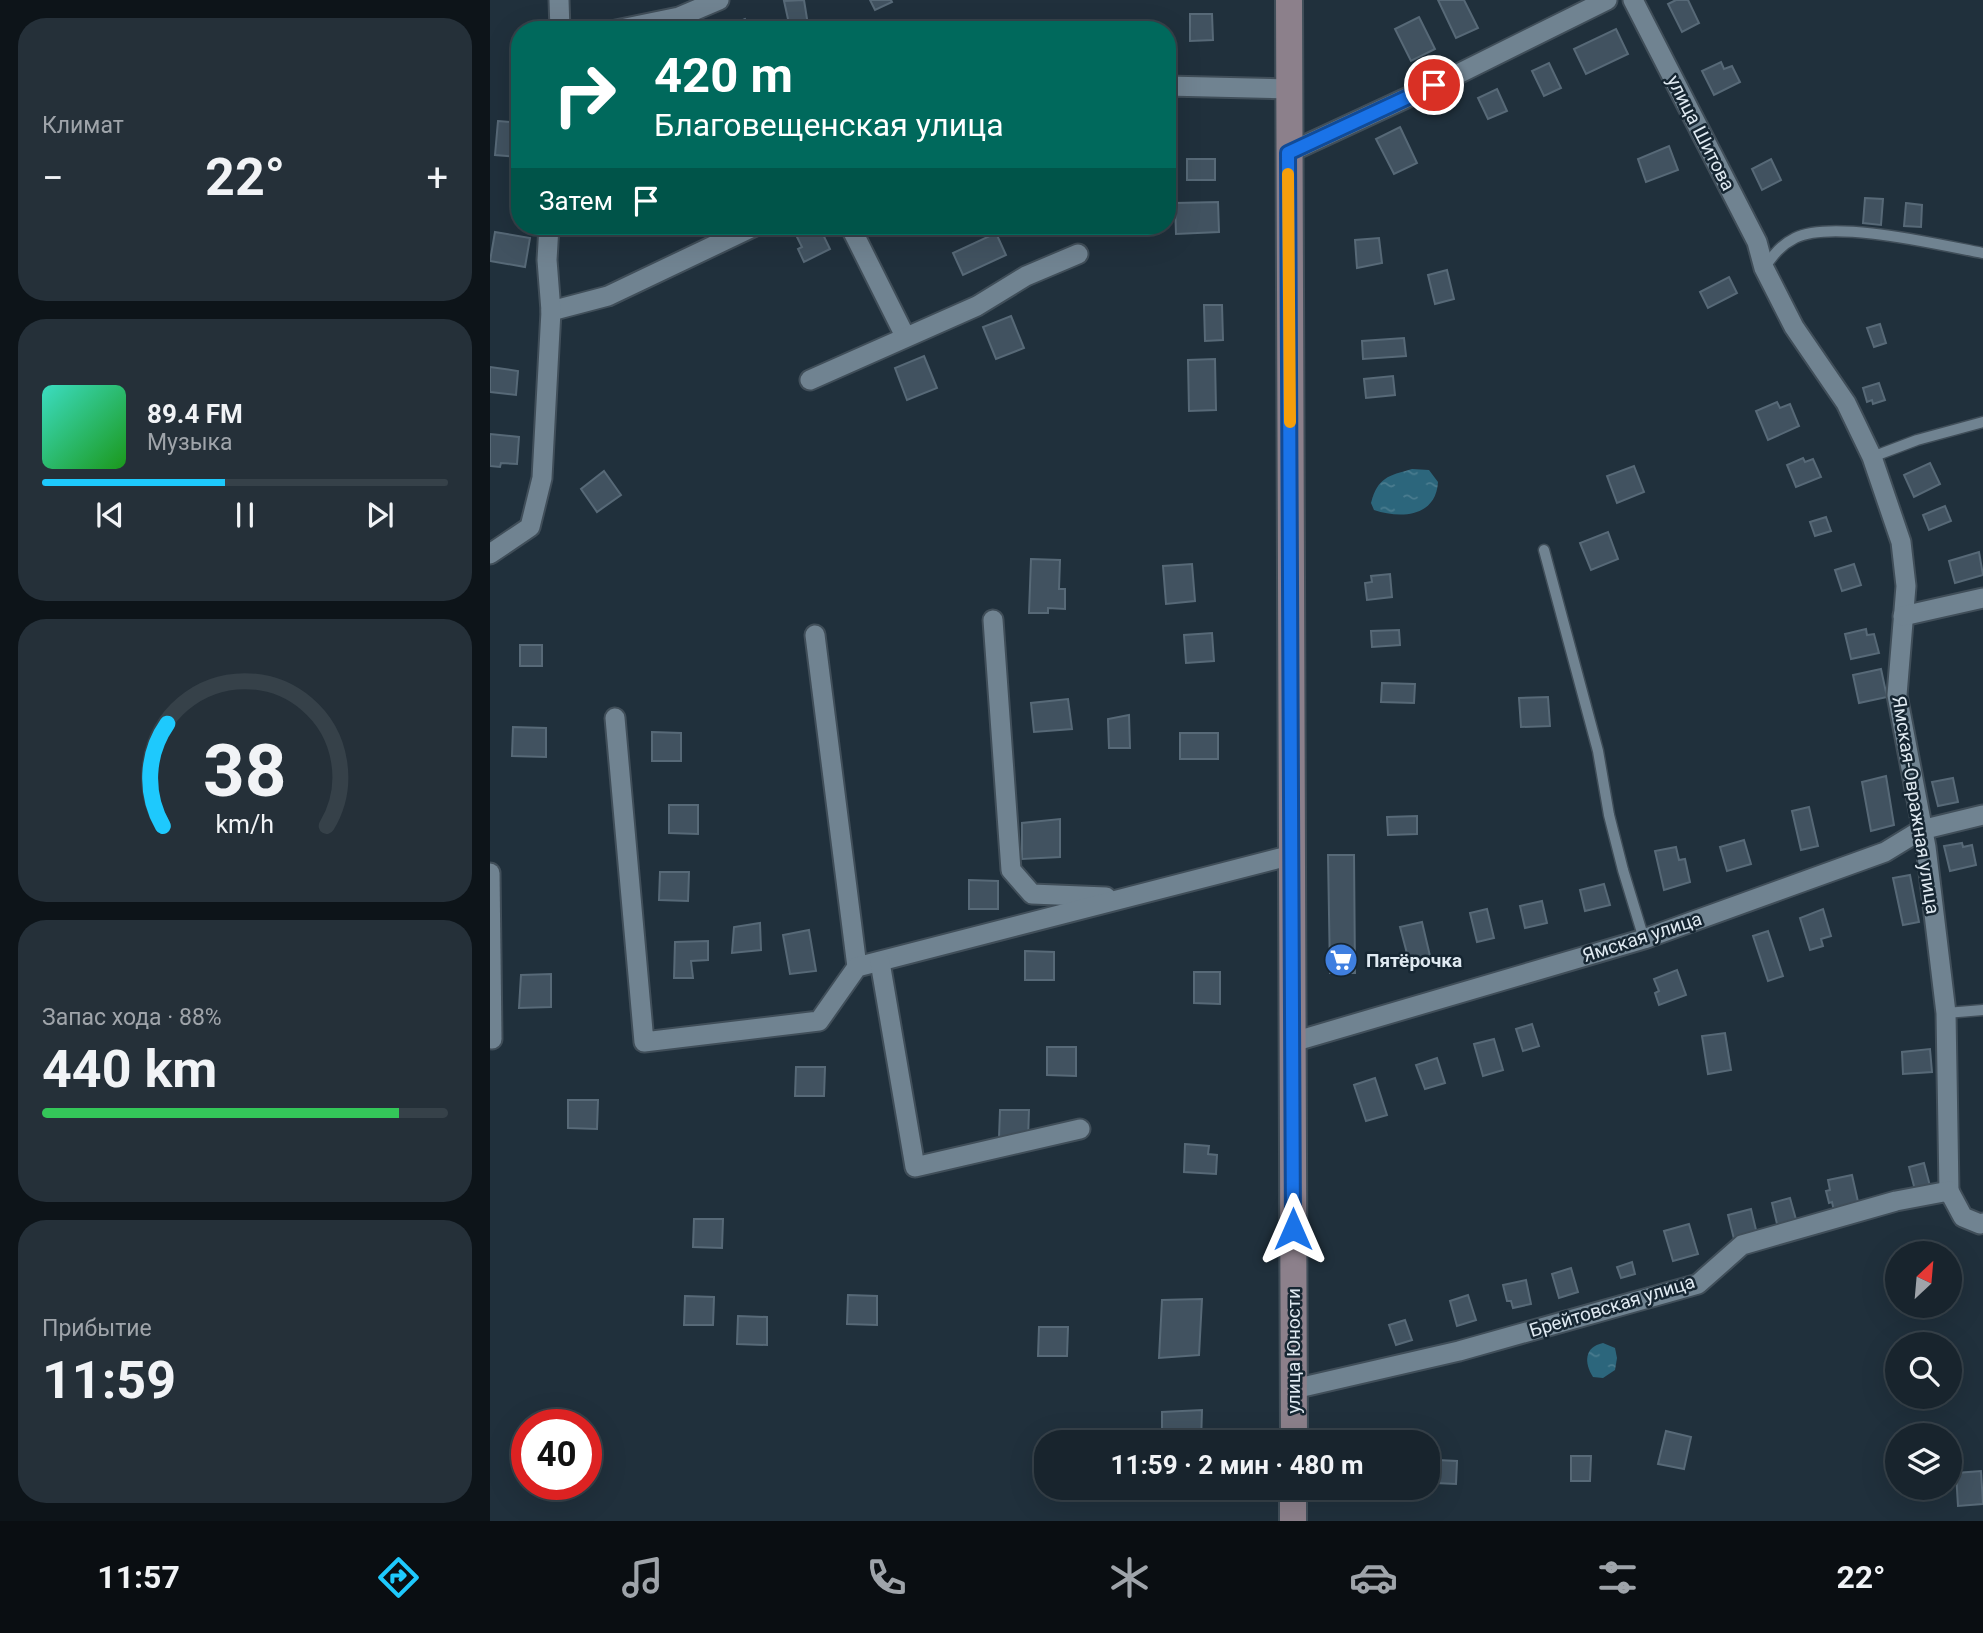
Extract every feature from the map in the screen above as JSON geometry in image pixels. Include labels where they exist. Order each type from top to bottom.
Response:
[{"type":"street","points":[[559,0],[560,21]]},
{"type":"street","points":[[660,21],[679,17],[719,0]]},
{"type":"street","name":"улица Юности","points":[[1289,0],[1293,1430]]},
{"type":"street","points":[[1288,153],[1458,74],[1607,0]]},
{"type":"street","name":"улица Шитова","points":[[1633,0],[1757,242],[1764,268]]},
{"type":"street","points":[[1176,86],[1288,89]]},
{"type":"street","points":[[490,554],[530,527],[542,478],[551,311],[547,260],[548,235]]},
{"type":"street","points":[[551,311],[608,296],[736,235]]},
{"type":"street","points":[[854,235],[905,336]]},
{"type":"street","points":[[810,380],[977,306],[1026,276],[1078,254]]},
{"type":"street","name":"Ямская-Овражная улица","points":[[1764,268],[1794,327],[1846,403],[1871,457],[1901,542],[1906,586],[1897,695],[1926,847],[1946,1013],[1949,1191]]},
{"type":"street","points":[[1903,616],[1983,598]]},
{"type":"street","points":[[993,620],[1012,870],[1032,894],[1126,898]]},
{"type":"street","points":[[615,718],[644,1042],[819,1021],[857,967],[814,635]]},
{"type":"street","name":"Ямская улица","points":[[1293,1042],[1644,939],[1885,852],[1921,830],[1983,815]]},
{"type":"street","points":[[857,967],[1292,855]]},
{"type":"street","points":[[490,873],[492,1039]]},
{"type":"street","points":[[880,962],[915,1167],[1080,1129]]},
{"type":"street","points":[[1949,1191],[1963,1217],[1983,1223]]},
{"type":"street","name":"Брейтовская улица","points":[[1294,1389],[1459,1351],[1698,1284],[1742,1245],[1896,1201],[1949,1191]]},
{"type":"street","points":[[1293,1500],[1293,1521]]},
{"type":"lane","points":[[1764,268],[1779,247],[1798,236],[1829,230],[1906,238],[1983,253]]},
{"type":"lane","points":[[1871,457],[1917,440],[1983,422]]},
{"type":"lane","points":[[1544,550],[1598,751],[1609,815],[1623,870],[1644,939]]},
{"type":"lane","points":[[1946,1013],[1983,1010]]},
{"type":"water","points":[[1412,469],[1429,470],[1438,482],[1431,502],[1424,509],[1406,514],[1374,510],[1371,503],[1381,483],[1390,476]]},
{"type":"water","points":[[1603,1343],[1615,1348],[1615,1370],[1603,1378],[1593,1377],[1587,1361],[1589,1352]]},
{"type":"building","points":[[804,0],[807,21],[788,21],[784,1]]},
{"type":"building","points":[[870,0],[891,0],[892,2],[875,10]]},
{"type":"building","points":[[1438,0],[1464,0],[1478,28],[1456,38]]},
{"type":"building","points":[[1676,0],[1688,0],[1699,23],[1682,32],[1668,4]]},
{"type":"building","points":[[1190,14],[1212,14],[1213,40],[1190,41]]},
{"type":"building","points":[[1419,17],[1435,49],[1411,61],[1395,29]]},
{"type":"building","points":[[1616,29],[1628,54],[1586,74],[1574,49]]},
{"type":"building","points":[[1721,62],[1724,69],[1732,66],[1740,82],[1714,95],[1702,71]]},
{"type":"building","points":[[1549,63],[1561,88],[1544,96],[1532,71]]},
{"type":"building","points":[[1497,89],[1507,111],[1488,119],[1478,98]]},
{"type":"building","points":[[498,121],[511,122],[511,156],[495,155]]},
{"type":"building","points":[[1400,127],[1417,163],[1394,174],[1376,139]]},
{"type":"building","points":[[1669,146],[1678,170],[1646,182],[1638,159]]},
{"type":"building","points":[[1187,159],[1215,159],[1215,180],[1187,180]]},
{"type":"building","points":[[1771,159],[1781,180],[1762,190],[1752,169]]},
{"type":"building","points":[[1865,198],[1883,199],[1881,225],[1863,223]]},
{"type":"building","points":[[1218,202],[1219,232],[1176,234],[1176,203]]},
{"type":"building","points":[[1906,203],[1922,205],[1921,227],[1904,226]]},
{"type":"building","points":[[495,232],[530,238],[525,267],[490,261]]},
{"type":"building","points":[[796,235],[823,235],[830,249],[804,262],[798,249],[802,247]]},
{"type":"building","points":[[997,235],[1006,255],[963,275],[953,253]]},
{"type":"building","points":[[1379,238],[1382,263],[1357,268],[1355,240]]},
{"type":"building","points":[[1447,270],[1454,299],[1435,304],[1428,275]]},
{"type":"building","points":[[1729,277],[1737,293],[1708,308],[1700,292]]},
{"type":"building","points":[[1204,305],[1222,305],[1223,340],[1205,341]]},
{"type":"building","points":[[1011,316],[1024,348],[996,359],[983,327]]},
{"type":"building","points":[[1880,324],[1886,343],[1874,347],[1867,328]]},
{"type":"building","points":[[1404,338],[1406,356],[1363,359],[1362,341]]},
{"type":"building","points":[[924,356],[937,388],[907,400],[895,368]]},
{"type":"building","points":[[1215,359],[1216,410],[1189,411],[1188,360]]},
{"type":"building","points":[[490,367],[518,371],[516,395],[490,392]]},
{"type":"building","points":[[1393,376],[1395,395],[1366,398],[1364,379]]},
{"type":"building","points":[[1879,383],[1885,400],[1873,404],[1872,400],[1867,402],[1863,388]]},
{"type":"building","points":[[1777,402],[1780,408],[1790,404],[1799,426],[1768,440],[1756,411]]},
{"type":"building","points":[[490,434],[519,437],[517,464],[501,463],[500,467],[490,466]]},
{"type":"building","points":[[1803,458],[1805,462],[1813,459],[1821,477],[1796,487],[1787,465]]},
{"type":"building","points":[[1930,463],[1940,484],[1914,497],[1904,475]]},
{"type":"building","points":[[1634,466],[1644,492],[1617,503],[1607,476]]},
{"type":"building","points":[[604,471],[621,495],[597,512],[581,489]]},
{"type":"building","points":[[1945,506],[1951,521],[1929,530],[1923,515]]},
{"type":"building","points":[[1826,517],[1831,531],[1815,536],[1810,522]]},
{"type":"building","points":[[1608,532],[1618,559],[1591,570],[1580,543]]},
{"type":"building","points":[[1979,552],[1983,575],[1955,583],[1949,561]]},
{"type":"building","points":[[1031,559],[1060,560],[1059,589],[1065,589],[1065,609],[1048,608],[1048,613],[1029,613]]},
{"type":"building","points":[[1192,564],[1195,601],[1166,604],[1163,566]]},
{"type":"building","points":[[1854,564],[1861,585],[1842,591],[1835,570]]},
{"type":"building","points":[[1390,574],[1392,597],[1367,600],[1365,583],[1372,582],[1371,576]]},
{"type":"building","points":[[1866,629],[1867,635],[1874,634],[1879,653],[1851,659],[1845,634]]},
{"type":"building","points":[[1399,630],[1400,645],[1372,647],[1371,631]]},
{"type":"building","points":[[1212,633],[1214,661],[1186,663],[1184,635]]},
{"type":"building","points":[[520,645],[542,645],[542,666],[520,666]]},
{"type":"building","points":[[1881,669],[1887,697],[1859,703],[1853,675]]},
{"type":"building","points":[[1382,683],[1415,684],[1414,703],[1381,702]]},
{"type":"building","points":[[1548,697],[1550,726],[1521,727],[1519,698]]},
{"type":"building","points":[[1068,699],[1072,729],[1034,732],[1031,703]]},
{"type":"building","points":[[1129,715],[1130,748],[1109,748],[1108,719]]},
{"type":"building","points":[[513,727],[546,728],[546,757],[512,756]]},
{"type":"building","points":[[652,732],[681,733],[681,761],[652,761]]},
{"type":"building","points":[[1180,733],[1218,733],[1218,759],[1180,759]]},
{"type":"building","points":[[1886,776],[1894,825],[1871,831],[1862,782]]},
{"type":"building","points":[[1953,778],[1958,802],[1938,806],[1932,782]]},
{"type":"building","points":[[669,805],[698,805],[698,834],[669,833]]},
{"type":"building","points":[[1809,807],[1818,846],[1801,850],[1792,811]]},
{"type":"building","points":[[1417,816],[1417,834],[1388,835],[1387,817]]},
{"type":"building","points":[[1060,819],[1060,857],[1022,859],[1022,823]]},
{"type":"building","points":[[1744,840],[1751,864],[1727,871],[1720,847]]},
{"type":"building","points":[[1962,843],[1963,847],[1972,845],[1976,865],[1950,871],[1944,846]]},
{"type":"building","points":[[1676,847],[1679,860],[1685,859],[1690,882],[1664,890],[1655,851]]},
{"type":"building","points":[[1328,855],[1354,855],[1355,973],[1330,973]]},
{"type":"building","points":[[660,872],[689,872],[688,901],[659,900]]},
{"type":"building","points":[[1910,875],[1919,922],[1903,925],[1893,878]]},
{"type":"building","points":[[969,880],[998,881],[998,909],[969,909]]},
{"type":"building","points":[[1604,884],[1610,905],[1585,911],[1580,890]]},
{"type":"building","points":[[1542,901],[1547,923],[1525,928],[1520,906]]},
{"type":"building","points":[[1487,909],[1494,938],[1477,942],[1470,913]]},
{"type":"building","points":[[1823,909],[1831,936],[1821,939],[1823,946],[1810,950],[1800,918]]},
{"type":"building","points":[[1422,922],[1430,956],[1409,961],[1400,927]]},
{"type":"building","points":[[760,923],[761,950],[732,953],[734,927]]},
{"type":"building","points":[[809,930],[816,971],[790,974],[783,935]]},
{"type":"building","points":[[1768,931],[1783,976],[1768,981],[1753,936]]},
{"type":"building","points":[[708,941],[708,960],[691,961],[693,978],[674,978],[675,942]]},
{"type":"building","points":[[1025,951],[1054,952],[1054,980],[1025,980]]},
{"type":"building","points":[[1677,970],[1686,995],[1659,1005],[1655,993],[1659,991],[1654,979]]},
{"type":"building","points":[[1194,972],[1220,972],[1220,1004],[1194,1003]]},
{"type":"building","points":[[551,974],[551,1007],[519,1008],[521,975]]},
{"type":"building","points":[[1532,1024],[1539,1046],[1523,1051],[1516,1029]]},
{"type":"building","points":[[1725,1033],[1731,1070],[1708,1074],[1702,1036]]},
{"type":"building","points":[[1494,1039],[1503,1070],[1483,1076],[1474,1044]]},
{"type":"building","points":[[1047,1047],[1076,1047],[1076,1076],[1047,1075]]},
{"type":"building","points":[[1930,1049],[1932,1072],[1903,1074],[1902,1052]]},
{"type":"building","points":[[1437,1058],[1445,1083],[1425,1089],[1416,1065]]},
{"type":"building","points":[[796,1067],[825,1067],[824,1096],[795,1096]]},
{"type":"building","points":[[1375,1078],[1387,1115],[1366,1121],[1354,1085]]},
{"type":"building","points":[[568,1100],[598,1100],[597,1129],[568,1128]]},
{"type":"building","points":[[1000,1110],[1029,1110],[1028,1139],[999,1138]]},
{"type":"building","points":[[1185,1144],[1209,1146],[1208,1154],[1217,1155],[1216,1174],[1184,1172]]},
{"type":"building","points":[[1924,1163],[1930,1186],[1915,1190],[1909,1167]]},
{"type":"building","points":[[1852,1175],[1859,1206],[1834,1211],[1826,1191],[1830,1190],[1828,1180]]},
{"type":"building","points":[[1790,1198],[1797,1223],[1778,1228],[1772,1203]]},
{"type":"building","points":[[1751,1209],[1757,1234],[1734,1239],[1728,1215]]},
{"type":"building","points":[[694,1219],[723,1219],[722,1248],[693,1247]]},
{"type":"building","points":[[1689,1224],[1698,1254],[1673,1261],[1664,1231]]},
{"type":"building","points":[[1632,1262],[1635,1274],[1621,1278],[1617,1267]]},
{"type":"building","points":[[1571,1268],[1578,1292],[1559,1298],[1552,1274]]},
{"type":"building","points":[[1526,1280],[1531,1304],[1513,1308],[1511,1301],[1507,1301],[1503,1285]]},
{"type":"building","points":[[848,1295],[877,1296],[877,1325],[847,1324]]},
{"type":"building","points":[[1468,1295],[1476,1320],[1457,1326],[1450,1301]]},
{"type":"building","points":[[685,1296],[714,1297],[713,1325],[684,1325]]},
{"type":"building","points":[[1202,1299],[1199,1355],[1159,1358],[1162,1300]]},
{"type":"building","points":[[738,1316],[767,1317],[767,1345],[737,1344]]},
{"type":"building","points":[[1405,1320],[1412,1340],[1396,1345],[1389,1325]]},
{"type":"building","points":[[1039,1327],[1068,1327],[1067,1356],[1038,1356]]},
{"type":"building","points":[[1202,1410],[1201,1430],[1162,1430],[1162,1412]]},
{"type":"building","points":[[1666,1431],[1691,1437],[1684,1469],[1658,1464]]},
{"type":"building","points":[[1571,1456],[1591,1456],[1590,1481],[1571,1481]]},
{"type":"building","points":[[1440,1460],[1457,1461],[1456,1484],[1440,1483]]},
{"type":"building","points":[[1981,1471],[1983,1504],[1958,1506],[1958,1500],[1962,1500],[1962,1473]]},
{"type":"slow traffic","points":[[1288,174],[1290,422]]},
{"type":"place","name":"Пятёрочка","points":[[1341,960]]},
{"type":"route","points":[[1293,1229],[1288,153],[1434,85]]}]
